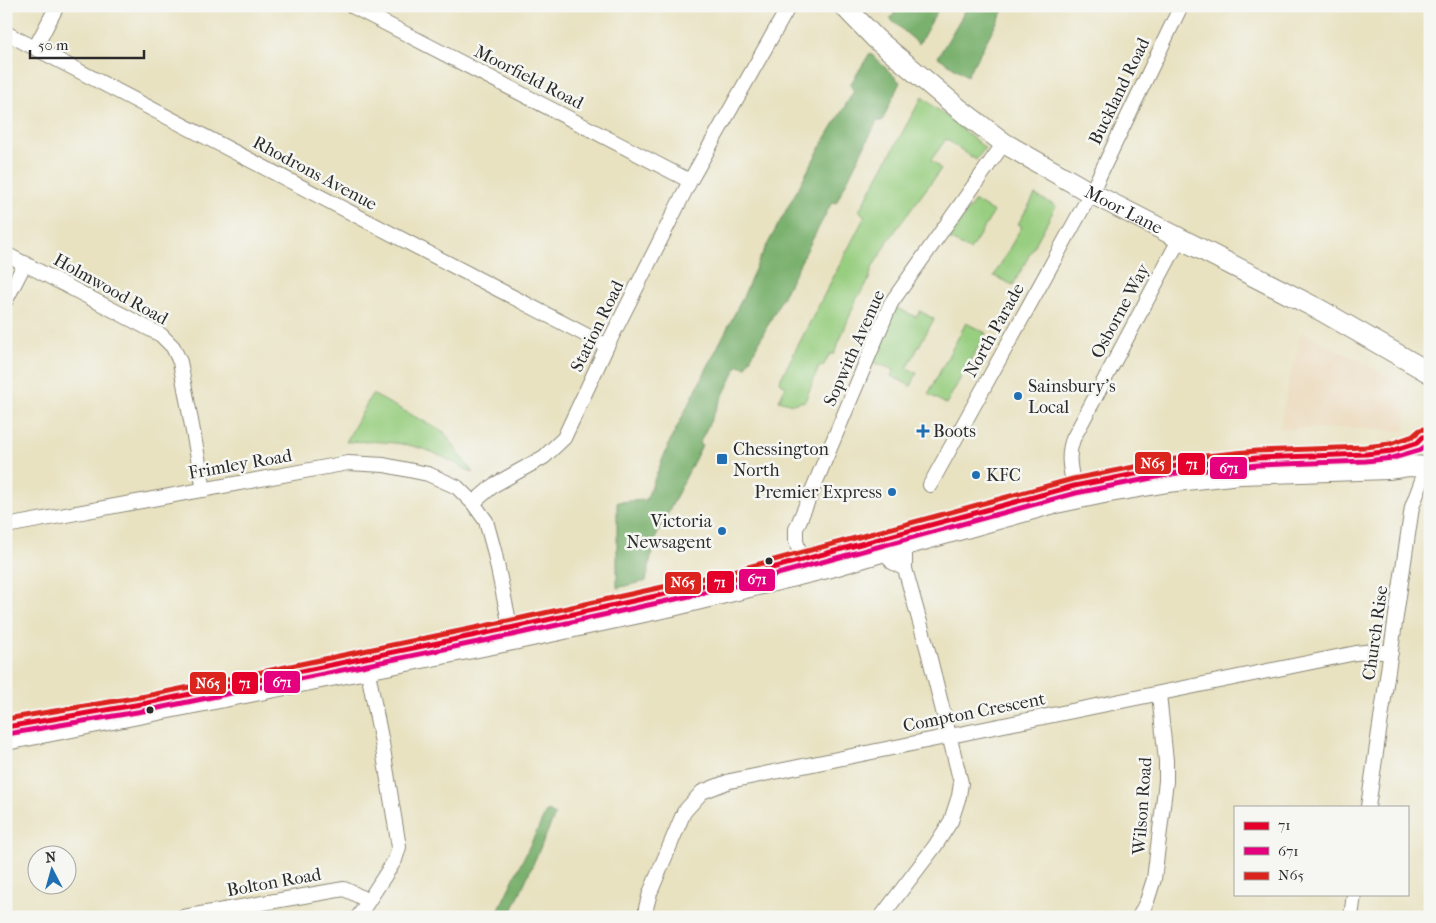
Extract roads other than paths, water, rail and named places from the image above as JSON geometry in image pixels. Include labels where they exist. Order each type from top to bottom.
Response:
[{"type":"street","points":[[34,48],[57,6]]},
{"type":"street","name":"Moorfield Road","points":[[352,6],[690,181]]},
{"type":"street","name":"Station Road","points":[[473,503],[494,485],[544,457],[564,438],[607,346],[690,181],[790,6]]},
{"type":"street","name":"Moor Lane","points":[[844,6],[876,39],[958,108],[1004,142],[1091,193],[1322,311],[1430,373]]},
{"type":"street","name":"Buckland Road","points":[[1091,193],[1181,6]]},
{"type":"street","name":"Rhodrons Avenue","points":[[6,33],[607,346]]},
{"type":"street","name":"Sopwith Avenue","points":[[802,561],[796,541],[796,529],[891,303],[1004,142]]},
{"type":"street","name":"North Parade","points":[[930,485],[1091,193]]},
{"type":"street","name":"Osborne Way","points":[[1074,486],[1069,460],[1073,439],[1180,238]]},
{"type":"street","name":"Holmwood Road","points":[[6,254],[160,335],[173,348],[180,362],[204,490]]},
{"type":"street","points":[[6,300],[25,263]]},
{"type":"street","points":[[6,740],[366,663],[511,634],[672,606],[831,567],[893,544],[1074,486],[1176,466],[1256,458],[1366,454],[1392,451],[1423,439]]},
{"type":"street","points":[[1423,439],[1415,450],[1416,456],[1427,467]]},
{"type":"street","name":"Frimley Road","points":[[7,522],[204,490],[348,463],[384,465],[428,474],[456,487],[473,503]]},
{"type":"street","points":[[511,634],[802,561],[893,544],[1051,504],[1104,493],[1168,482],[1240,474],[1427,467]]},
{"type":"street","name":"Church Rise","points":[[1368,806],[1412,507],[1427,467]]},
{"type":"street","points":[[473,503],[486,521],[494,550],[511,634]]},
{"type":"street","points":[[881,917],[935,846],[950,821],[959,796],[961,783],[905,569],[905,554],[893,544]]},
{"type":"street","name":"Compton Crescent","points":[[646,917],[646,908],[650,894],[684,812],[702,792],[730,781],[1356,653],[1374,651],[1390,653]]},
{"type":"street","points":[[6,727],[366,663]]},
{"type":"street","points":[[358,917],[395,860],[399,847],[366,663]]},
{"type":"street","name":"Wilson Road","points":[[1139,917],[1147,901],[1154,879],[1166,781],[1166,760],[1159,694]]},
{"type":"street","name":"Bolton Road","points":[[183,917],[344,890],[354,892],[368,901]]},
{"type":"street","points":[[1351,917],[1354,896]]},
{"type":"place","name":"Sainsbury's Local","points":[[1018,396]]},
{"type":"place","name":"Boots","points":[[923,431]]},
{"type":"place","name":"Chessington North","points":[[722,459]]},
{"type":"place","name":"KFC","points":[[976,475]]},
{"type":"place","name":"Premier Express","points":[[892,492]]},
{"type":"place","name":"Victoria Newsagent","points":[[722,531]]}]
